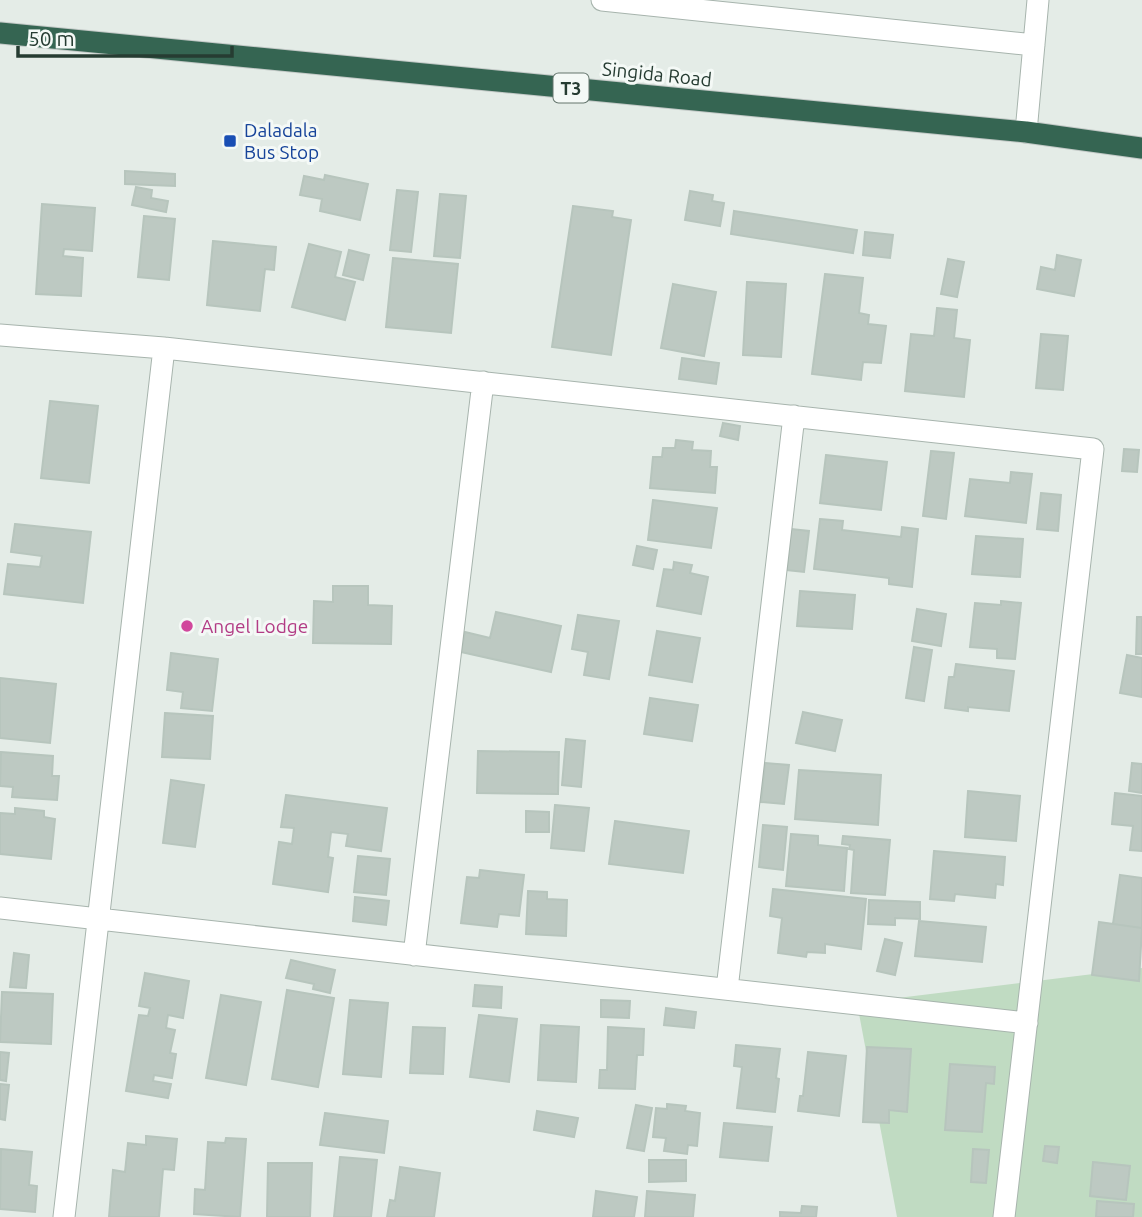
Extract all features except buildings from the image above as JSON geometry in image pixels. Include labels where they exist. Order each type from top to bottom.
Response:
[{"type":"highway","name":"Singida Road","points":[[0,33],[1026,132],[1142,148]]},
{"type":"street","points":[[602,0],[1034,45]]},
{"type":"street","points":[[1026,132],[1038,0]]},
{"type":"street","points":[[0,335],[164,348],[1093,449],[1004,1217]]},
{"type":"street","points":[[64,1217],[164,348]]},
{"type":"street","points":[[414,954],[483,382]]},
{"type":"street","points":[[727,989],[794,416]]},
{"type":"street","points":[[0,908],[1027,1023]]},
{"type":"green space","points":[[1142,968],[1142,1217],[897,1217],[857,1003]]},
{"type":"place","name":"Daladala Bus Stop","points":[[230,141]]},
{"type":"place","name":"Angel Lodge","points":[[187,626]]}]
